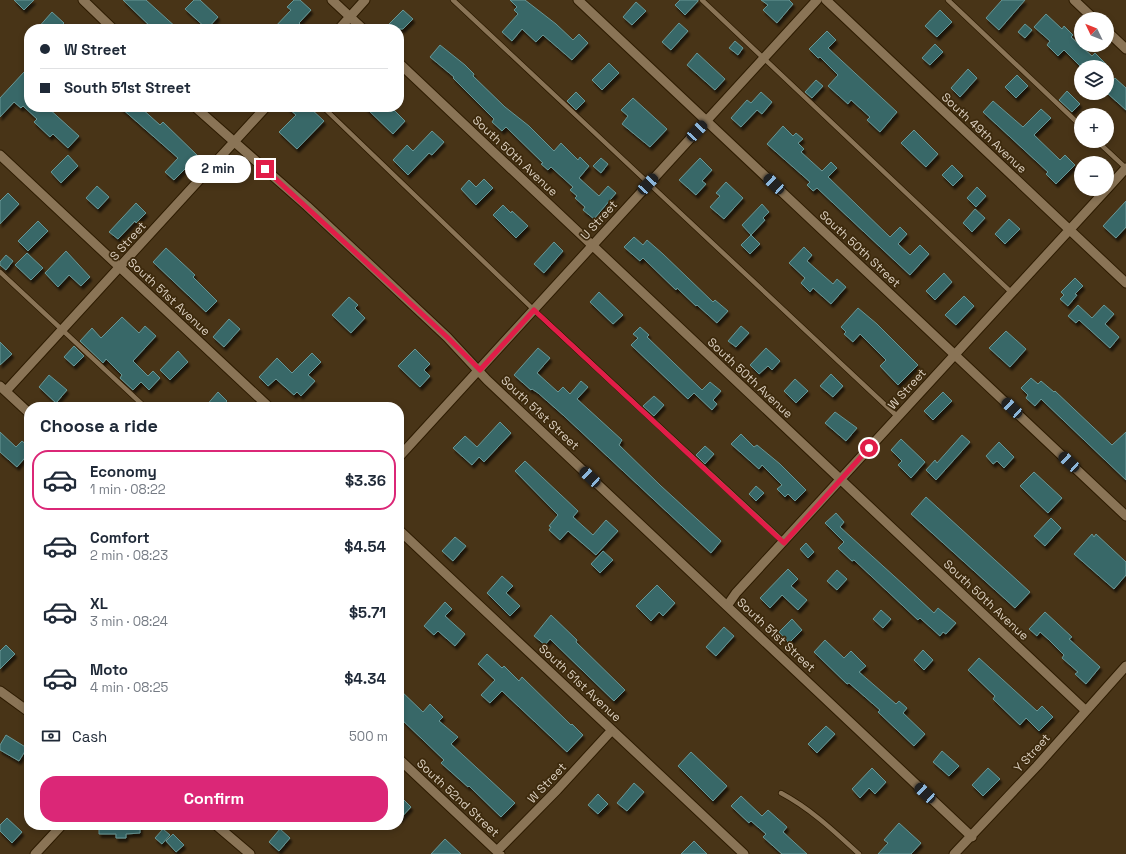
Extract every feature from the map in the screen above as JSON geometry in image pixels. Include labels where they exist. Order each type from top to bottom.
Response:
[{"type":"street","points":[[83,0],[108,24]]},
{"type":"street","points":[[332,0],[358,24]]},
{"type":"street","points":[[344,24],[365,0]]},
{"type":"street","name":"South 50th Street","points":[[578,0],[1126,516]]},
{"type":"street","name":"U Street","points":[[404,452],[817,0]]},
{"type":"street","name":"South 49th Avenue","points":[[826,0],[1126,283]]},
{"type":"street","points":[[1074,0],[1087,12]]},
{"type":"street","points":[[1114,38],[1126,49]]},
{"type":"street","name":"South 50th Avenue","points":[[404,68],[1086,710]]},
{"type":"street","name":"South 51st Street","points":[[201,112],[447,337],[480,370],[487,380],[972,837]]},
{"type":"street","name":"S Street","points":[[3,388],[62,330],[261,112]]},
{"type":"street","name":"South 51st Avenue","points":[[0,155],[263,402]]},
{"type":"street","name":"W Street","points":[[1114,181],[1126,168]]},
{"type":"street","name":"W Street","points":[[727,606],[736,594],[1101,196]]},
{"type":"street","points":[[3,388],[24,408]]},
{"type":"street","name":"South 51st Avenue","points":[[404,535],[744,854]]},
{"type":"street","name":"Y Street","points":[[954,854],[972,837],[1126,666]]},
{"type":"street","points":[[0,691],[24,708]]},
{"type":"street","name":"W Street","points":[[499,852],[612,730]]},
{"type":"street","name":"South 52nd Street","points":[[404,764],[499,852]]},
{"type":"street","points":[[35,854],[57,830]]},
{"type":"street","points":[[222,830],[250,854]]},
{"type":"lane","points":[[453,0],[898,417]]},
{"type":"lane","points":[[702,0],[1012,293]]},
{"type":"lane","points":[[948,0],[1074,119]]},
{"type":"lane","points":[[328,112],[534,310],[784,543]]},
{"type":"lane","points":[[1105,148],[1126,168]]},
{"type":"lane","points":[[0,272],[140,402]]},
{"type":"lane","points":[[781,793],[818,817],[858,854]]},
{"type":"building","points":[[14,0],[34,0],[24,10]]},
{"type":"building","points":[[123,0],[146,0],[172,24],[148,24]]},
{"type":"building","points":[[194,0],[200,0],[218,17],[212,24],[202,24],[185,9]]},
{"type":"building","points":[[294,0],[300,0],[311,10],[299,23],[300,24],[278,24],[291,10],[287,7]]},
{"type":"building","points":[[510,0],[525,0],[556,24],[573,40],[579,34],[588,43],[572,60],[543,35],[536,42],[522,29],[512,41],[502,32],[518,14],[514,10],[517,7]]},
{"type":"building","points":[[680,0],[698,1],[685,15],[675,5]]},
{"type":"building","points":[[761,0],[789,0],[793,4],[777,23],[763,10],[768,5]]},
{"type":"building","points":[[1002,0],[1025,0],[999,30],[986,18]]},
{"type":"building","points":[[636,2],[646,11],[632,25],[623,17]]},
{"type":"building","points":[[403,10],[413,19],[404,28],[404,24],[389,24]]},
{"type":"building","points":[[940,10],[952,22],[937,37],[925,26]]},
{"type":"building","points":[[52,12],[64,23],[63,24],[41,24]]},
{"type":"building","points":[[1046,14],[1062,29],[1064,26],[1073,35],[1071,37],[1074,40],[1074,52],[1088,52],[1092,56],[1095,53],[1102,60],[1074,60],[1064,50],[1058,56],[1047,45],[1050,41],[1034,27]]},
{"type":"building","points":[[679,23],[688,31],[671,50],[662,42]]},
{"type":"building","points":[[1025,24],[1032,30],[1025,38],[1018,32]]},
{"type":"building","points":[[827,31],[836,40],[828,48],[897,112],[880,132],[867,120],[870,117],[851,100],[848,104],[828,86],[838,75],[820,57],[818,58],[809,49]]},
{"type":"building","points":[[735,41],[743,48],[738,55],[729,48]]},
{"type":"building","points":[[935,44],[943,52],[930,65],[922,58]]},
{"type":"building","points":[[440,45],[465,65],[474,74],[473,76],[505,107],[529,126],[554,151],[561,143],[578,160],[580,157],[589,166],[579,178],[599,196],[608,186],[616,193],[594,219],[583,210],[585,207],[575,198],[577,196],[570,190],[573,187],[551,167],[548,170],[541,164],[543,163],[506,127],[502,131],[492,122],[494,119],[453,78],[454,77],[430,57]]},
{"type":"building","points":[[697,53],[725,79],[715,90],[687,65]]},
{"type":"building","points":[[609,63],[619,73],[602,90],[592,80]]},
{"type":"building","points":[[968,69],[977,78],[960,97],[951,88]]},
{"type":"building","points":[[24,72],[24,107],[23,106],[21,108],[14,102],[0,117],[0,98]]},
{"type":"building","points":[[1017,75],[1028,86],[1016,98],[1005,87]]},
{"type":"building","points":[[1115,78],[1126,88],[1126,110],[1114,99]]},
{"type":"building","points":[[816,80],[823,86],[812,98],[805,92]]},
{"type":"building","points":[[1067,91],[1074,98],[1074,100],[1080,104],[1074,108],[1072,112],[1059,100]]},
{"type":"building","points":[[576,92],[585,101],[576,110],[567,101]]},
{"type":"building","points":[[761,92],[772,102],[762,114],[757,110],[741,127],[731,118],[747,100],[751,103]]},
{"type":"building","points":[[633,98],[667,129],[650,147],[622,124],[628,116],[621,110]]},
{"type":"building","points":[[993,101],[1023,127],[1041,109],[1051,118],[1034,135],[1060,160],[1065,155],[1074,164],[1074,166],[1056,184],[1046,174],[1048,172],[983,112]]},
{"type":"building","points":[[29,112],[53,112],[79,136],[68,148],[53,134],[50,137],[34,122],[37,119]]},
{"type":"building","points":[[126,112],[146,112],[160,125],[163,122],[200,158],[189,169],[187,167],[174,180],[165,172],[178,158]]},
{"type":"building","points":[[293,112],[314,112],[324,121],[297,149],[279,132],[296,115]]},
{"type":"building","points":[[370,112],[396,112],[405,121],[393,134]]},
{"type":"building","points":[[783,126],[793,136],[796,133],[803,139],[798,143],[804,149],[801,152],[822,171],[831,162],[837,168],[828,177],[890,237],[900,227],[907,234],[898,244],[910,255],[920,245],[929,254],[910,275],[817,188],[813,191],[807,185],[810,182],[767,144]]},
{"type":"building","points":[[914,130],[938,154],[926,167],[901,143]]},
{"type":"building","points":[[432,131],[444,142],[432,155],[429,153],[408,175],[393,160],[407,145],[413,151]]},
{"type":"building","points":[[68,155],[78,166],[61,183],[51,172]]},
{"type":"building","points":[[601,158],[608,164],[601,173],[593,166]]},
{"type":"building","points":[[700,158],[712,170],[702,181],[706,184],[696,195],[679,180]]},
{"type":"building","points":[[952,165],[963,176],[953,186],[942,175]]},
{"type":"building","points":[[484,179],[493,188],[476,205],[461,189],[469,180],[476,187]]},
{"type":"building","points":[[726,182],[743,198],[724,219],[710,207],[720,196],[716,193]]},
{"type":"building","points":[[97,186],[109,197],[98,209],[86,198]]},
{"type":"building","points":[[977,187],[986,196],[976,207],[967,198]]},
{"type":"building","points":[[8,193],[19,204],[0,224],[0,201]]},
{"type":"building","points":[[1126,201],[1126,227],[1116,238],[1103,226]]},
{"type":"building","points":[[136,203],[146,213],[136,223],[135,221],[118,239],[109,232]]},
{"type":"building","points":[[762,204],[769,212],[763,218],[765,220],[751,235],[742,225]]},
{"type":"building","points":[[503,205],[528,226],[516,238],[493,215]]},
{"type":"building","points":[[975,209],[985,218],[972,232],[963,223]]},
{"type":"building","points":[[1009,219],[1020,229],[1005,244],[995,234]]},
{"type":"building","points":[[38,221],[48,231],[28,251],[18,241]]},
{"type":"building","points":[[751,235],[760,244],[750,254],[741,245]]},
{"type":"building","points":[[634,237],[643,245],[647,240],[713,302],[715,300],[728,311],[717,323],[677,288],[676,290],[643,258],[640,261],[624,247]]},
{"type":"building","points":[[554,242],[563,251],[544,273],[534,264]]},
{"type":"building","points":[[804,247],[812,255],[807,261],[833,284],[837,279],[846,287],[831,304],[813,288],[810,292],[801,283],[805,278],[789,263]]},
{"type":"building","points":[[166,248],[195,275],[193,277],[217,301],[206,312],[153,262]]},
{"type":"building","points":[[66,251],[90,277],[81,286],[69,275],[58,287],[45,273]]},
{"type":"building","points":[[27,253],[43,268],[31,280],[15,265]]},
{"type":"building","points":[[6,255],[13,261],[6,270],[0,265],[0,262]]},
{"type":"building","points":[[944,273],[952,282],[935,300],[926,291]]},
{"type":"building","points":[[1075,278],[1083,286],[1075,294],[1077,295],[1068,306],[1060,299],[1064,295],[1061,292]]},
{"type":"building","points":[[599,292],[623,315],[613,324],[590,302]]},
{"type":"building","points":[[964,296],[974,306],[956,325],[945,315]]},
{"type":"building","points":[[349,297],[358,305],[355,308],[365,318],[351,333],[332,315]]},
{"type":"building","points":[[1078,305],[1092,318],[1104,305],[1114,314],[1105,324],[1119,337],[1110,348],[1079,320],[1076,323],[1068,316]]},
{"type":"building","points":[[858,308],[877,324],[918,365],[898,385],[880,366],[886,360],[860,334],[853,342],[844,334],[846,332],[841,327]]},
{"type":"building","points":[[122,317],[139,333],[145,326],[156,336],[133,361],[148,376],[153,371],[160,378],[149,390],[141,382],[133,390],[120,378],[122,375],[106,359],[103,363],[80,341],[92,328],[101,338]]},
{"type":"building","points":[[229,319],[240,329],[224,347],[213,337]]},
{"type":"building","points":[[741,326],[749,333],[736,347],[728,341]]},
{"type":"building","points":[[640,327],[649,335],[647,337],[702,390],[710,382],[721,391],[713,400],[717,404],[712,410],[694,393],[688,399],[631,345],[638,338],[633,334]]},
{"type":"building","points":[[1006,331],[1026,349],[1010,367],[989,348]]},
{"type":"building","points":[[0,342],[12,354],[0,365]]},
{"type":"building","points":[[74,346],[84,356],[74,366],[64,357]]},
{"type":"building","points":[[538,348],[550,358],[537,373],[558,392],[563,387],[570,394],[581,381],[588,387],[577,399],[622,440],[619,445],[721,541],[711,553],[563,415],[538,393],[532,389],[531,390],[514,375]]},
{"type":"building","points":[[766,348],[780,361],[772,370],[768,366],[759,374],[750,365]]},
{"type":"building","points":[[415,349],[430,364],[424,370],[430,376],[420,387],[398,366]]},
{"type":"building","points":[[178,351],[188,362],[170,380],[160,370]]},
{"type":"building","points":[[312,353],[321,362],[308,375],[315,381],[301,396],[297,392],[294,395],[276,379],[268,386],[259,377],[277,358],[292,373]]},
{"type":"building","points":[[831,374],[843,386],[833,397],[820,386]]},
{"type":"building","points":[[49,375],[67,390],[57,402],[55,402],[39,387]]},
{"type":"building","points":[[1031,378],[1038,384],[1041,381],[1054,392],[1055,391],[1112,445],[1126,432],[1126,480],[1041,399],[1035,406],[1026,398],[1028,395],[1021,388]]},
{"type":"building","points":[[795,379],[808,391],[796,403],[784,391]]},
{"type":"building","points":[[218,392],[227,401],[226,402],[209,402]]},
{"type":"building","points":[[943,392],[952,401],[933,420],[924,411]]},
{"type":"building","points":[[654,396],[664,405],[654,416],[643,406]]},
{"type":"building","points":[[835,412],[857,428],[846,441],[825,423]]},
{"type":"building","points":[[500,422],[511,433],[484,462],[479,457],[472,465],[453,448],[465,436],[477,447]]},
{"type":"building","points":[[0,432],[16,447],[22,441],[24,443],[24,459],[17,467],[0,452]]},
{"type":"building","points":[[741,434],[754,447],[757,445],[780,464],[806,490],[795,501],[788,494],[785,497],[777,489],[782,485],[762,465],[759,469],[731,444]]},
{"type":"building","points":[[962,435],[970,442],[936,480],[926,470],[935,460],[937,463]]},
{"type":"building","points":[[901,439],[925,462],[911,478],[898,465],[902,461],[891,450]]},
{"type":"building","points":[[999,442],[1014,457],[1004,468],[997,461],[993,464],[986,456]]},
{"type":"building","points":[[705,446],[714,454],[705,464],[696,455]]},
{"type":"building","points":[[525,461],[578,511],[573,517],[593,535],[606,520],[618,531],[596,555],[568,531],[560,540],[549,530],[551,527],[549,526],[558,515],[515,471]]},
{"type":"building","points":[[1034,472],[1062,498],[1048,513],[1020,486]]},
{"type":"building","points":[[756,486],[764,493],[756,501],[749,494]]},
{"type":"building","points":[[926,497],[1030,592],[1015,608],[911,514]]},
{"type":"building","points":[[836,513],[844,522],[840,527],[934,613],[938,608],[956,623],[946,634],[943,632],[940,636],[920,618],[918,620],[854,560],[852,561],[838,548],[844,542],[825,523]]},
{"type":"building","points":[[1051,518],[1061,528],[1045,546],[1034,536]]},
{"type":"building","points":[[1092,534],[1094,537],[1096,534],[1126,562],[1126,575],[1114,589],[1074,554]]},
{"type":"building","points":[[455,537],[466,546],[453,561],[442,551]]},
{"type":"building","points":[[806,543],[814,552],[808,558],[800,549]]},
{"type":"building","points":[[603,551],[613,560],[600,573],[591,564]]},
{"type":"building","points":[[788,569],[798,579],[791,586],[807,600],[798,610],[782,595],[770,608],[760,598]]},
{"type":"building","points":[[837,570],[847,579],[837,590],[827,581]]},
{"type":"building","points":[[502,576],[513,586],[506,593],[520,606],[510,616],[487,593]]},
{"type":"building","points":[[657,585],[675,603],[663,616],[659,612],[651,621],[636,606]]},
{"type":"building","points":[[445,602],[452,609],[445,616],[465,634],[455,646],[438,631],[434,635],[424,626]]},
{"type":"building","points":[[881,610],[891,619],[883,628],[873,619]]},
{"type":"building","points":[[1045,612],[1072,637],[1069,639],[1100,667],[1086,684],[1075,674],[1078,672],[1062,658],[1064,655],[1048,639],[1040,632],[1037,636],[1029,629]]},
{"type":"building","points":[[551,615],[625,690],[614,701],[550,639],[545,645],[534,636]]},
{"type":"building","points":[[792,619],[802,630],[789,643],[779,632]]},
{"type":"building","points":[[724,627],[734,636],[716,656],[706,647]]},
{"type":"building","points":[[825,640],[844,658],[851,651],[866,666],[859,672],[896,704],[899,701],[907,708],[903,713],[925,734],[914,746],[878,712],[880,710],[849,683],[847,684],[814,652]]},
{"type":"building","points":[[6,645],[15,654],[0,669],[0,651]]},
{"type":"building","points":[[923,650],[933,660],[924,670],[914,660]]},
{"type":"building","points":[[487,654],[502,668],[504,666],[519,681],[522,677],[583,735],[567,752],[502,691],[490,703],[481,695],[495,680],[478,664]]},
{"type":"building","points":[[979,658],[1037,711],[1042,706],[1053,717],[1039,731],[1026,718],[1020,725],[993,699],[995,696],[968,670]]},
{"type":"building","points":[[404,694],[423,712],[430,704],[443,717],[439,721],[458,737],[451,744],[515,803],[501,817],[469,786],[468,787],[441,763],[444,760],[404,722]]},
{"type":"building","points":[[826,726],[835,734],[817,753],[808,744]]},
{"type":"building","points":[[6,735],[24,746],[24,753],[19,761],[0,750],[0,745]]},
{"type":"building","points":[[942,751],[959,766],[949,776],[933,762]]},
{"type":"building","points":[[691,752],[727,786],[713,801],[678,766]]},
{"type":"building","points":[[872,768],[886,782],[875,794],[869,788],[860,798],[852,789]]},
{"type":"building","points":[[988,768],[1000,779],[983,796],[972,785]]},
{"type":"building","points":[[634,783],[644,792],[627,811],[617,803]]},
{"type":"building","points":[[598,794],[608,804],[598,814],[588,805]]},
{"type":"building","points":[[741,796],[762,816],[768,810],[787,827],[783,832],[807,854],[782,854],[763,837],[766,834],[751,821],[749,823],[731,806]]},
{"type":"building","points":[[404,800],[411,807],[404,815]]},
{"type":"building","points":[[7,818],[22,832],[12,843],[0,831],[0,825]]},
{"type":"building","points":[[899,823],[921,843],[911,854],[878,854],[888,843],[884,840]]},
{"type":"building","points":[[99,830],[140,830],[140,833],[126,834],[126,838],[116,838],[116,834],[99,834]]},
{"type":"building","points":[[162,830],[170,835],[162,844],[155,838]]},
{"type":"building","points":[[279,830],[290,838],[279,851],[269,842]]},
{"type":"building","points":[[173,834],[184,845],[176,852],[166,841]]},
{"type":"building","points":[[445,839],[461,854],[431,854]]},
{"type":"building","points":[[694,841],[707,854],[681,854]]},
{"type":"route","points":[[265,169],[307,206],[447,337],[480,370],[534,310],[784,543],[869,448]]}]
